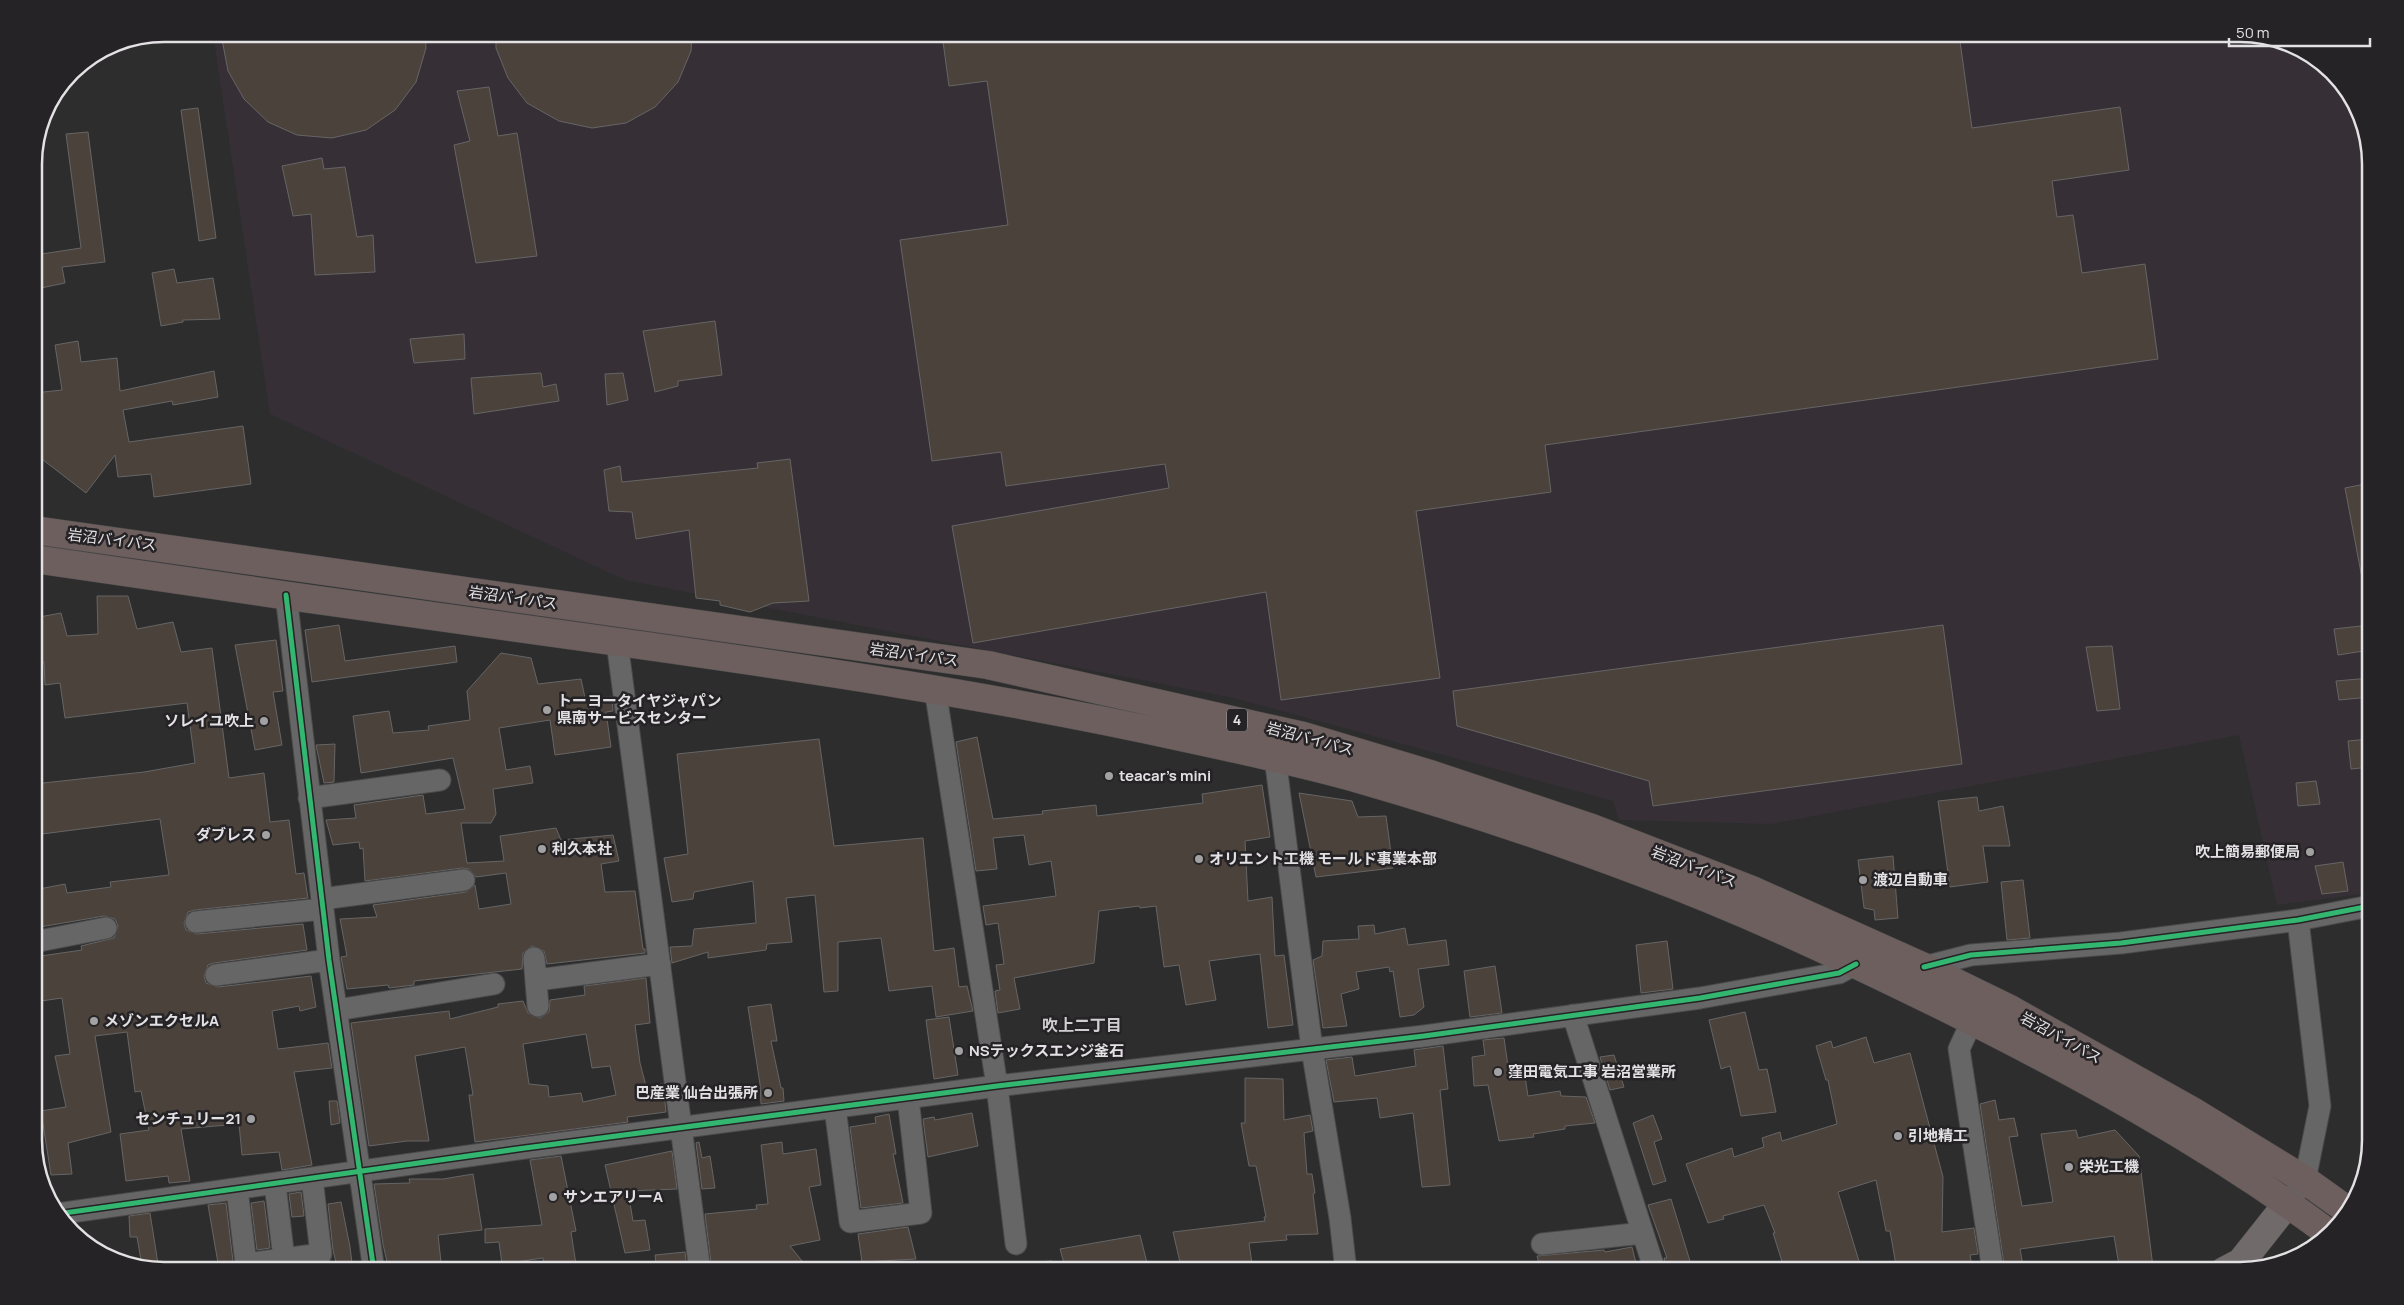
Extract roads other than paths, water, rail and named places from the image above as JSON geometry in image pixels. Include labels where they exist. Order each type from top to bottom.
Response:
[{"type":"highway","name":"岩沼バイパス","points":[[43,531],[978,664],[1178,706],[1303,736],[1433,775],[1592,828],[1752,890],[1924,967],[2008,1008],[2186,1107],[2305,1180],[2342,1207]]},
{"type":"highway","name":"岩沼バイパス","points":[[43,560],[935,688],[1097,718],[1275,757],[1351,777],[1485,818],[1641,872],[1763,922],[1856,964],[1972,1021],[2088,1082],[2162,1124],[2288,1204],[2323,1229]]},
{"type":"street","points":[[286,595],[329,960],[373,1262]]},
{"type":"street","points":[[617,642],[699,1262]]},
{"type":"street","points":[[935,688],[997,1086],[1016,1244]]},
{"type":"street","points":[[1275,757],[1312,1048],[1340,1218],[1345,1262]]},
{"type":"street","points":[[310,798],[440,780]]},
{"type":"street","points":[[196,922],[322,904],[464,880]]},
{"type":"street","points":[[1924,967],[1970,955],[2121,943],[2298,920],[2362,908]]},
{"type":"street","points":[[2242,1262],[2305,1180],[2320,1106],[2298,920]]},
{"type":"street","points":[[43,940],[106,928]]},
{"type":"street","points":[[534,958],[538,1006]]},
{"type":"street","points":[[216,975],[329,960]]},
{"type":"street","points":[[537,980],[660,964]]},
{"type":"street","points":[[67,1213],[525,1148],[682,1129],[997,1086],[1424,1036],[1700,998],[1839,974],[1856,964]]},
{"type":"street","points":[[337,1010],[494,984]]},
{"type":"street","points":[[1573,1014],[1652,1262]]},
{"type":"street","points":[[1972,1021],[1959,1049],[1992,1262]]},
{"type":"street","points":[[835,1108],[850,1222],[921,1213],[908,1098]]},
{"type":"street","points":[[261,1262],[321,1254],[312,1178]]},
{"type":"street","points":[[275,1184],[284,1259]]},
{"type":"street","points":[[236,1189],[246,1262]]},
{"type":"street","points":[[1542,1244],[1643,1233]]},
{"type":"place","name":"トーヨータイヤジャパン 県南サービスセンター","points":[[547,710]]},
{"type":"place","name":"ソレイユ吹上","points":[[264,721]]},
{"type":"place","name":"teacar's mini","points":[[1109,776]]},
{"type":"place","name":"ダブレス","points":[[266,835]]},
{"type":"place","name":"利久本社","points":[[542,849]]},
{"type":"place","name":"吹上簡易郵便局","points":[[2310,852]]},
{"type":"place","name":"オリエント工機 モールド事業本部","points":[[1199,859]]},
{"type":"place","name":"渡辺自動車","points":[[1863,880]]},
{"type":"place","name":"メゾンエクセルA","points":[[94,1021]]},
{"type":"place","name":"NSテックスエンジ釜石","points":[[959,1051]]},
{"type":"place","name":"窪田電気工事 岩沼営業所","points":[[1498,1072]]},
{"type":"place","name":"巴産業 仙台出張所","points":[[768,1093]]},
{"type":"place","name":"センチュリー21","points":[[251,1119]]},
{"type":"place","name":"引地精工","points":[[1898,1136]]},
{"type":"place","name":"栄光工機","points":[[2069,1167]]},
{"type":"place","name":"サンエアリーA","points":[[553,1197]]},
{"type":"district","name":"吹上二丁目","points":[[1082,1025]]}]
